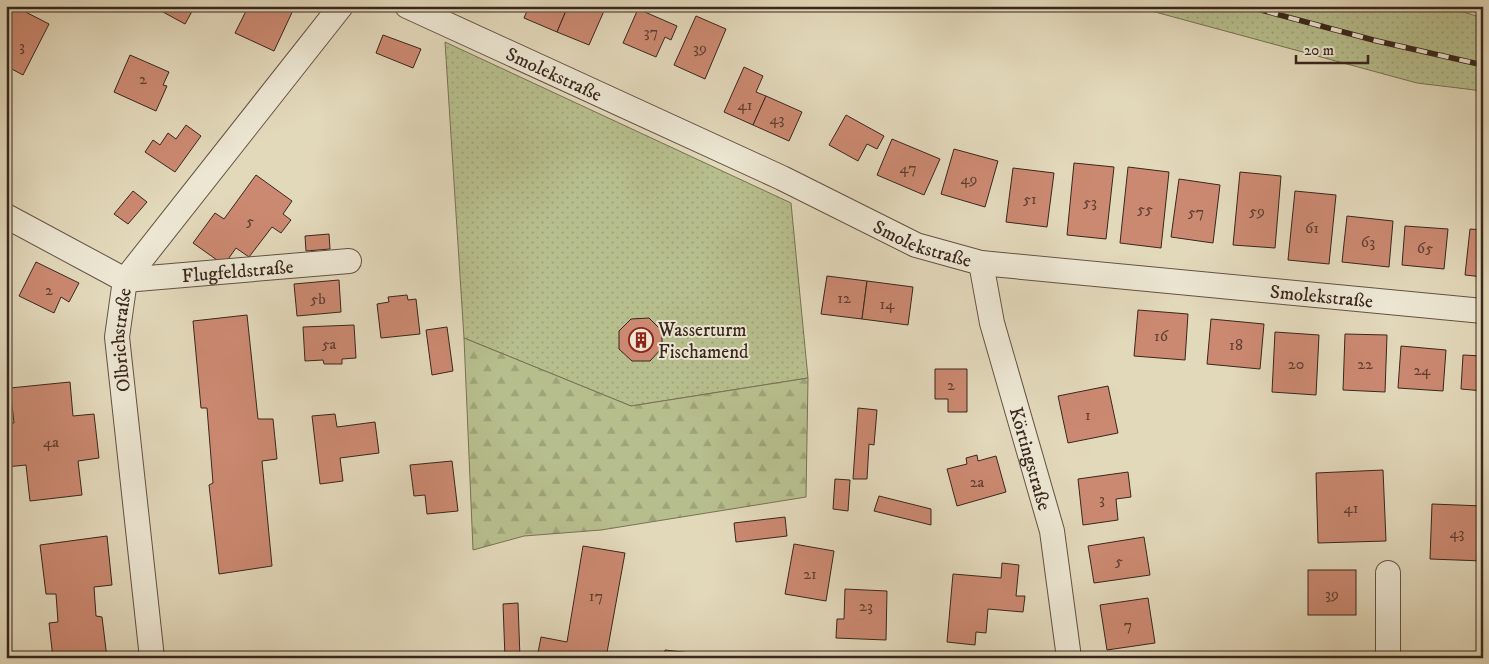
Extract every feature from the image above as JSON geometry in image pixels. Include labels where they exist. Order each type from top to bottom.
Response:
[{"type":"street","name":"Olbrichstraße","points":[[152,658],[117,337],[124,280],[341,6]]},
{"type":"street","name":"Smolekstraße","points":[[407,6],[782,178],[916,245],[981,263],[1483,311]]},
{"type":"street","points":[[6,216],[124,280]]},
{"type":"street","name":"Flugfeldstraße","points":[[124,280],[349,261]]},
{"type":"street","name":"Körtingstraße","points":[[981,263],[992,323],[1052,531],[1069,658]]},
{"type":"street","points":[[1388,573],[1388,658]]},
{"type":"green space","points":[[1133,6],[1444,6],[1483,18],[1483,91],[1417,83]]},
{"type":"green space","points":[[445,42],[791,203],[808,378],[631,406],[464,338]]},
{"type":"green space","points":[[464,338],[631,406],[808,378],[806,497],[601,530],[524,536],[473,550]]},
{"type":"building","points":[[6,6],[14,6],[49,24],[23,75],[6,66]]},
{"type":"building","points":[[152,6],[195,6],[185,24]]},
{"type":"building","points":[[243,6],[295,6],[274,51],[235,33],[246,11],[242,9]]},
{"type":"building","points":[[529,6],[568,6],[557,32],[524,18]]},
{"type":"building","points":[[568,6],[592,6],[604,11],[589,45],[557,32]]},
{"type":"building","points":[[638,9],[677,26],[671,40],[665,37],[656,57],[623,43]]},
{"type":"building","points":[[696,16],[726,29],[705,79],[674,65]]},
{"type":"building","points":[[383,35],[421,49],[413,68],[376,53]]},
{"type":"building","points":[[130,55],[169,72],[163,85],[167,86],[156,111],[114,92]]},
{"type":"building","points":[[744,67],[763,76],[756,92],[766,96],[753,125],[724,112]]},
{"type":"building","points":[[766,96],[802,112],[789,141],[753,125]]},
{"type":"building","points":[[846,115],[884,136],[877,149],[867,144],[858,161],[829,145]]},
{"type":"building","points":[[186,125],[201,136],[175,172],[145,152],[153,140],[160,145],[168,133],[176,139]]},
{"type":"building","points":[[892,139],[940,159],[924,195],[877,175]]},
{"type":"building","points":[[954,149],[998,161],[985,207],[941,194]]},
{"type":"building","points":[[1074,163],[1114,167],[1106,239],[1067,235]]},
{"type":"building","points":[[1128,167],[1169,172],[1161,248],[1120,243]]},
{"type":"building","points":[[1013,168],[1054,173],[1047,227],[1006,222]]},
{"type":"building","points":[[1240,172],[1281,176],[1275,248],[1233,245]]},
{"type":"building","points":[[256,175],[292,201],[283,214],[291,220],[281,233],[272,227],[249,257],[236,248],[224,265],[193,243],[215,213],[224,219]]},
{"type":"building","points":[[1179,179],[1220,185],[1213,243],[1171,237]]},
{"type":"building","points":[[133,191],[147,202],[128,224],[114,214]]},
{"type":"building","points":[[1295,191],[1336,195],[1329,264],[1288,260]]},
{"type":"building","points":[[1347,216],[1393,221],[1389,267],[1342,262]]},
{"type":"building","points":[[1405,226],[1448,229],[1444,269],[1402,265]]},
{"type":"building","points":[[1470,229],[1483,230],[1483,277],[1465,275]]},
{"type":"building","points":[[329,234],[330,249],[306,251],[305,236]]},
{"type":"building","points":[[36,262],[79,283],[69,302],[61,297],[54,313],[19,296]]},
{"type":"building","points":[[827,276],[867,281],[862,319],[821,314]]},
{"type":"building","points":[[339,280],[341,312],[297,316],[294,284]]},
{"type":"building","points":[[867,281],[913,287],[908,325],[862,319]]},
{"type":"building","points":[[407,295],[408,300],[416,299],[420,334],[381,338],[377,304],[389,302],[388,297]]},
{"type":"building","points":[[1138,310],[1188,314],[1185,360],[1134,356]]},
{"type":"building","points":[[247,315],[258,419],[273,419],[277,459],[262,461],[272,566],[219,574],[209,485],[213,483],[207,408],[201,408],[193,321]]},
{"type":"building","name":"Wasserturm Fischamend","points":[[649,318],[662,331],[662,348],[650,361],[632,361],[619,349],[619,331],[631,319]]},
{"type":"building","points":[[1211,319],[1264,324],[1260,369],[1207,364]]},
{"type":"building","points":[[354,325],[356,358],[342,359],[342,364],[324,364],[323,360],[305,361],[303,327]]},
{"type":"building","points":[[447,327],[453,371],[432,375],[426,330]]},
{"type":"building","points":[[1275,332],[1319,335],[1316,395],[1272,392]]},
{"type":"building","points":[[1345,334],[1387,335],[1385,392],[1343,390]]},
{"type":"building","points":[[1401,346],[1446,350],[1443,391],[1398,388]]},
{"type":"building","points":[[1463,355],[1483,356],[1483,391],[1461,389]]},
{"type":"building","points":[[935,369],[967,369],[967,412],[948,412],[948,399],[935,399]]},
{"type":"building","points":[[70,382],[73,416],[94,414],[99,458],[78,461],[82,495],[30,501],[26,465],[6,467],[6,423],[14,423],[10,388]]},
{"type":"building","points":[[1108,386],[1118,433],[1068,443],[1058,396]]},
{"type":"building","points":[[858,408],[877,410],[874,445],[869,444],[867,479],[853,479]]},
{"type":"building","points":[[335,414],[337,427],[375,422],[379,453],[340,458],[343,481],[320,484],[312,416]]},
{"type":"building","points":[[977,455],[978,461],[996,456],[1006,492],[957,506],[947,469],[967,464],[966,458]]},
{"type":"building","points":[[452,461],[458,511],[427,514],[425,495],[414,496],[410,465]]},
{"type":"building","points":[[1383,470],[1386,541],[1318,543],[1316,473]]},
{"type":"building","points":[[1128,472],[1131,497],[1116,499],[1118,520],[1083,525],[1078,479]]},
{"type":"building","points":[[835,479],[850,480],[848,511],[833,509]]},
{"type":"building","points":[[879,496],[931,509],[931,525],[874,511]]},
{"type":"building","points":[[1432,504],[1483,506],[1483,561],[1430,559]]},
{"type":"building","points":[[785,517],[787,536],[736,542],[734,523]]},
{"type":"building","points":[[107,536],[112,585],[94,587],[96,616],[102,617],[107,658],[53,658],[49,623],[58,622],[56,594],[46,594],[40,545]]},
{"type":"building","points":[[1144,537],[1150,575],[1094,583],[1088,546]]},
{"type":"building","points":[[794,544],[834,551],[826,601],[785,594]]},
{"type":"building","points":[[583,546],[625,553],[606,658],[537,658],[541,637],[567,642]]},
{"type":"building","points":[[1002,563],[1019,565],[1016,596],[1025,596],[1023,612],[988,609],[986,633],[976,632],[975,645],[947,642],[953,574],[1001,578]]},
{"type":"building","points":[[1308,570],[1356,570],[1356,615],[1308,615]]},
{"type":"building","points":[[845,589],[887,591],[886,640],[836,638],[837,619],[844,619]]},
{"type":"building","points":[[1148,598],[1155,643],[1107,650],[1100,605]]},
{"type":"building","points":[[518,603],[520,658],[505,658],[503,604]]},
{"type":"building","points":[[665,650],[701,654],[701,658],[664,658]]},
{"type":"building","points":[[351,654],[352,658],[316,658],[316,656]]},
{"type":"railway","points":[[1246,6],[1377,41],[1483,65]]},
{"type":"place","name":"Wasserturm Fischamend","points":[[641,340]]}]
